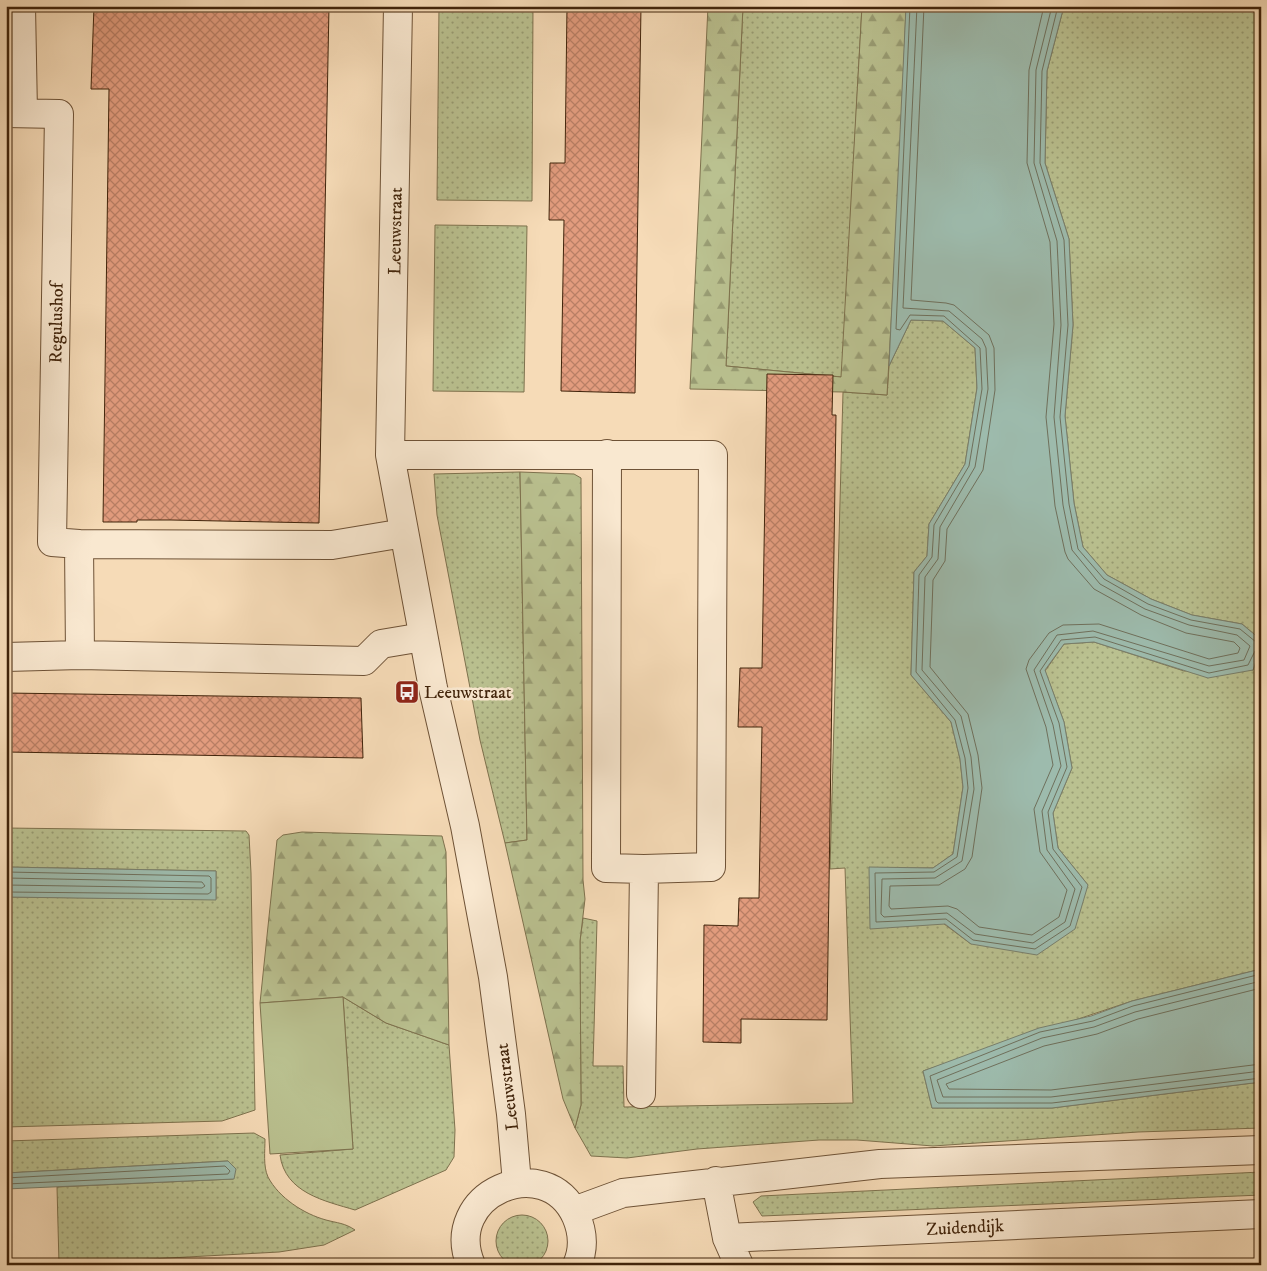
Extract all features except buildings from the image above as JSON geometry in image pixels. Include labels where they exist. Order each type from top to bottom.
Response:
[{"type":"street","name":"Regulushof","points":[[21,6],[15,113],[59,114],[52,542],[79,544]]},
{"type":"street","name":"Leeuwstraat","points":[[398,6],[390,456],[423,637],[465,826],[493,977],[512,1114],[517,1184]]},
{"type":"street","points":[[390,456],[607,454],[713,455],[711,867],[606,868],[607,454]]},
{"type":"street","points":[[80,655],[79,544],[332,545],[404,533]]},
{"type":"street","points":[[6,656],[80,655],[364,661],[381,644],[423,637]]},
{"type":"street","points":[[641,1094],[644,869]]},
{"type":"street","points":[[574,1211],[623,1193],[880,1164],[1261,1150]]},
{"type":"street","points":[[716,1181],[727,1238],[739,1265]]},
{"type":"street","points":[[468,1264],[465,1240],[470,1217],[485,1198],[505,1186],[517,1184],[543,1186],[555,1192],[574,1211],[582,1235],[582,1248],[576,1265]]},
{"type":"street","name":"Zuidendijk","points":[[727,1238],[1261,1214]]},
{"type":"green space","points":[[439,6],[533,6],[532,201],[437,200]]},
{"type":"green space","points":[[708,6],[743,6],[726,366],[841,377],[862,6],[906,6],[901,149],[887,395],[843,392],[690,389]]},
{"type":"green space","points":[[743,6],[862,6],[842,377],[726,366]]},
{"type":"green space","points":[[1064,6],[1261,6],[1261,640],[1242,624],[1192,615],[1151,599],[1107,575],[1083,547],[1074,503],[1065,416],[1073,325],[1069,239],[1045,163],[1047,71]]},
{"type":"green space","points":[[435,225],[527,226],[524,392],[433,391]]},
{"type":"green space","points":[[911,320],[943,321],[975,348],[977,388],[965,464],[929,524],[927,556],[914,572],[911,675],[951,722],[960,759],[963,787],[953,854],[933,868],[869,868],[971,944],[1088,885],[1058,848],[1053,813],[1072,768],[1064,722],[1045,671],[1064,644],[1094,642],[1184,671],[1253,670],[1261,647],[1261,969],[1132,1001],[923,1071],[932,1108],[1052,1108],[1261,1082],[1261,1128],[1138,1132],[933,1146],[857,1140],[819,1140],[697,1149],[627,1158],[591,1156],[575,1128],[581,1105],[580,941],[583,918],[597,921],[593,1066],[623,1066],[624,1107],[853,1103],[845,868],[830,869],[843,392],[887,395],[889,366]]},
{"type":"green space","points":[[520,472],[527,840],[505,843],[480,740],[437,515],[434,474]]},
{"type":"green space","points":[[520,472],[574,474],[581,478],[583,880],[585,899],[580,941],[581,1105],[575,1128],[563,1099],[505,843],[527,840]]},
{"type":"green space","points":[[6,828],[246,831],[249,835],[251,873],[255,1110],[222,1121],[6,1127],[6,897],[216,899],[216,871],[6,867]]},
{"type":"green space","points":[[302,832],[442,836],[446,852],[449,1045],[386,1023],[343,997],[260,1003],[277,840],[283,835]]},
{"type":"green space","points":[[343,997],[386,1023],[449,1045],[455,1130],[454,1157],[446,1170],[355,1210],[319,1199],[298,1187],[283,1168],[280,1155],[353,1149]]},
{"type":"green space","points":[[343,997],[353,1149],[270,1154],[260,1003]]},
{"type":"green space","points":[[254,1133],[265,1139],[266,1173],[273,1185],[285,1198],[309,1214],[355,1230],[324,1245],[279,1252],[59,1264],[57,1187],[233,1179],[228,1161],[6,1173],[6,1141]]},
{"type":"green space","points":[[1261,1172],[1261,1195],[762,1216],[753,1202],[761,1196]]},
{"type":"green space","points":[[517,1215],[527,1215],[537,1219],[544,1226],[548,1241],[544,1256],[537,1263],[527,1267],[517,1267],[507,1263],[500,1256],[496,1246],[496,1236],[500,1226],[507,1219]]},
{"type":"water","points":[[906,6],[1064,6],[1047,71],[1045,163],[1069,239],[1073,325],[1065,416],[1074,503],[1083,547],[1107,575],[1151,599],[1192,615],[1242,624],[1261,640],[1261,647],[1253,670],[1208,678],[1094,642],[1064,644],[1045,670],[1064,722],[1072,768],[1053,813],[1058,848],[1088,885],[1075,929],[1037,955],[971,944],[945,924],[870,929],[869,867],[933,868],[953,854],[963,787],[960,759],[951,722],[911,675],[914,572],[927,556],[929,524],[965,464],[977,388],[975,348],[943,321],[911,320],[889,366]]},
{"type":"water","points":[[6,867],[216,871],[216,900],[6,897]]},
{"type":"water","points":[[1261,969],[1261,1082],[1052,1108],[932,1108],[923,1071],[1039,1028],[1091,1016],[1132,1001]]},
{"type":"water","points":[[228,1161],[236,1169],[234,1179],[6,1189],[6,1173]]},
{"type":"place","name":"Leeuwstraat","points":[[407,692]]}]
